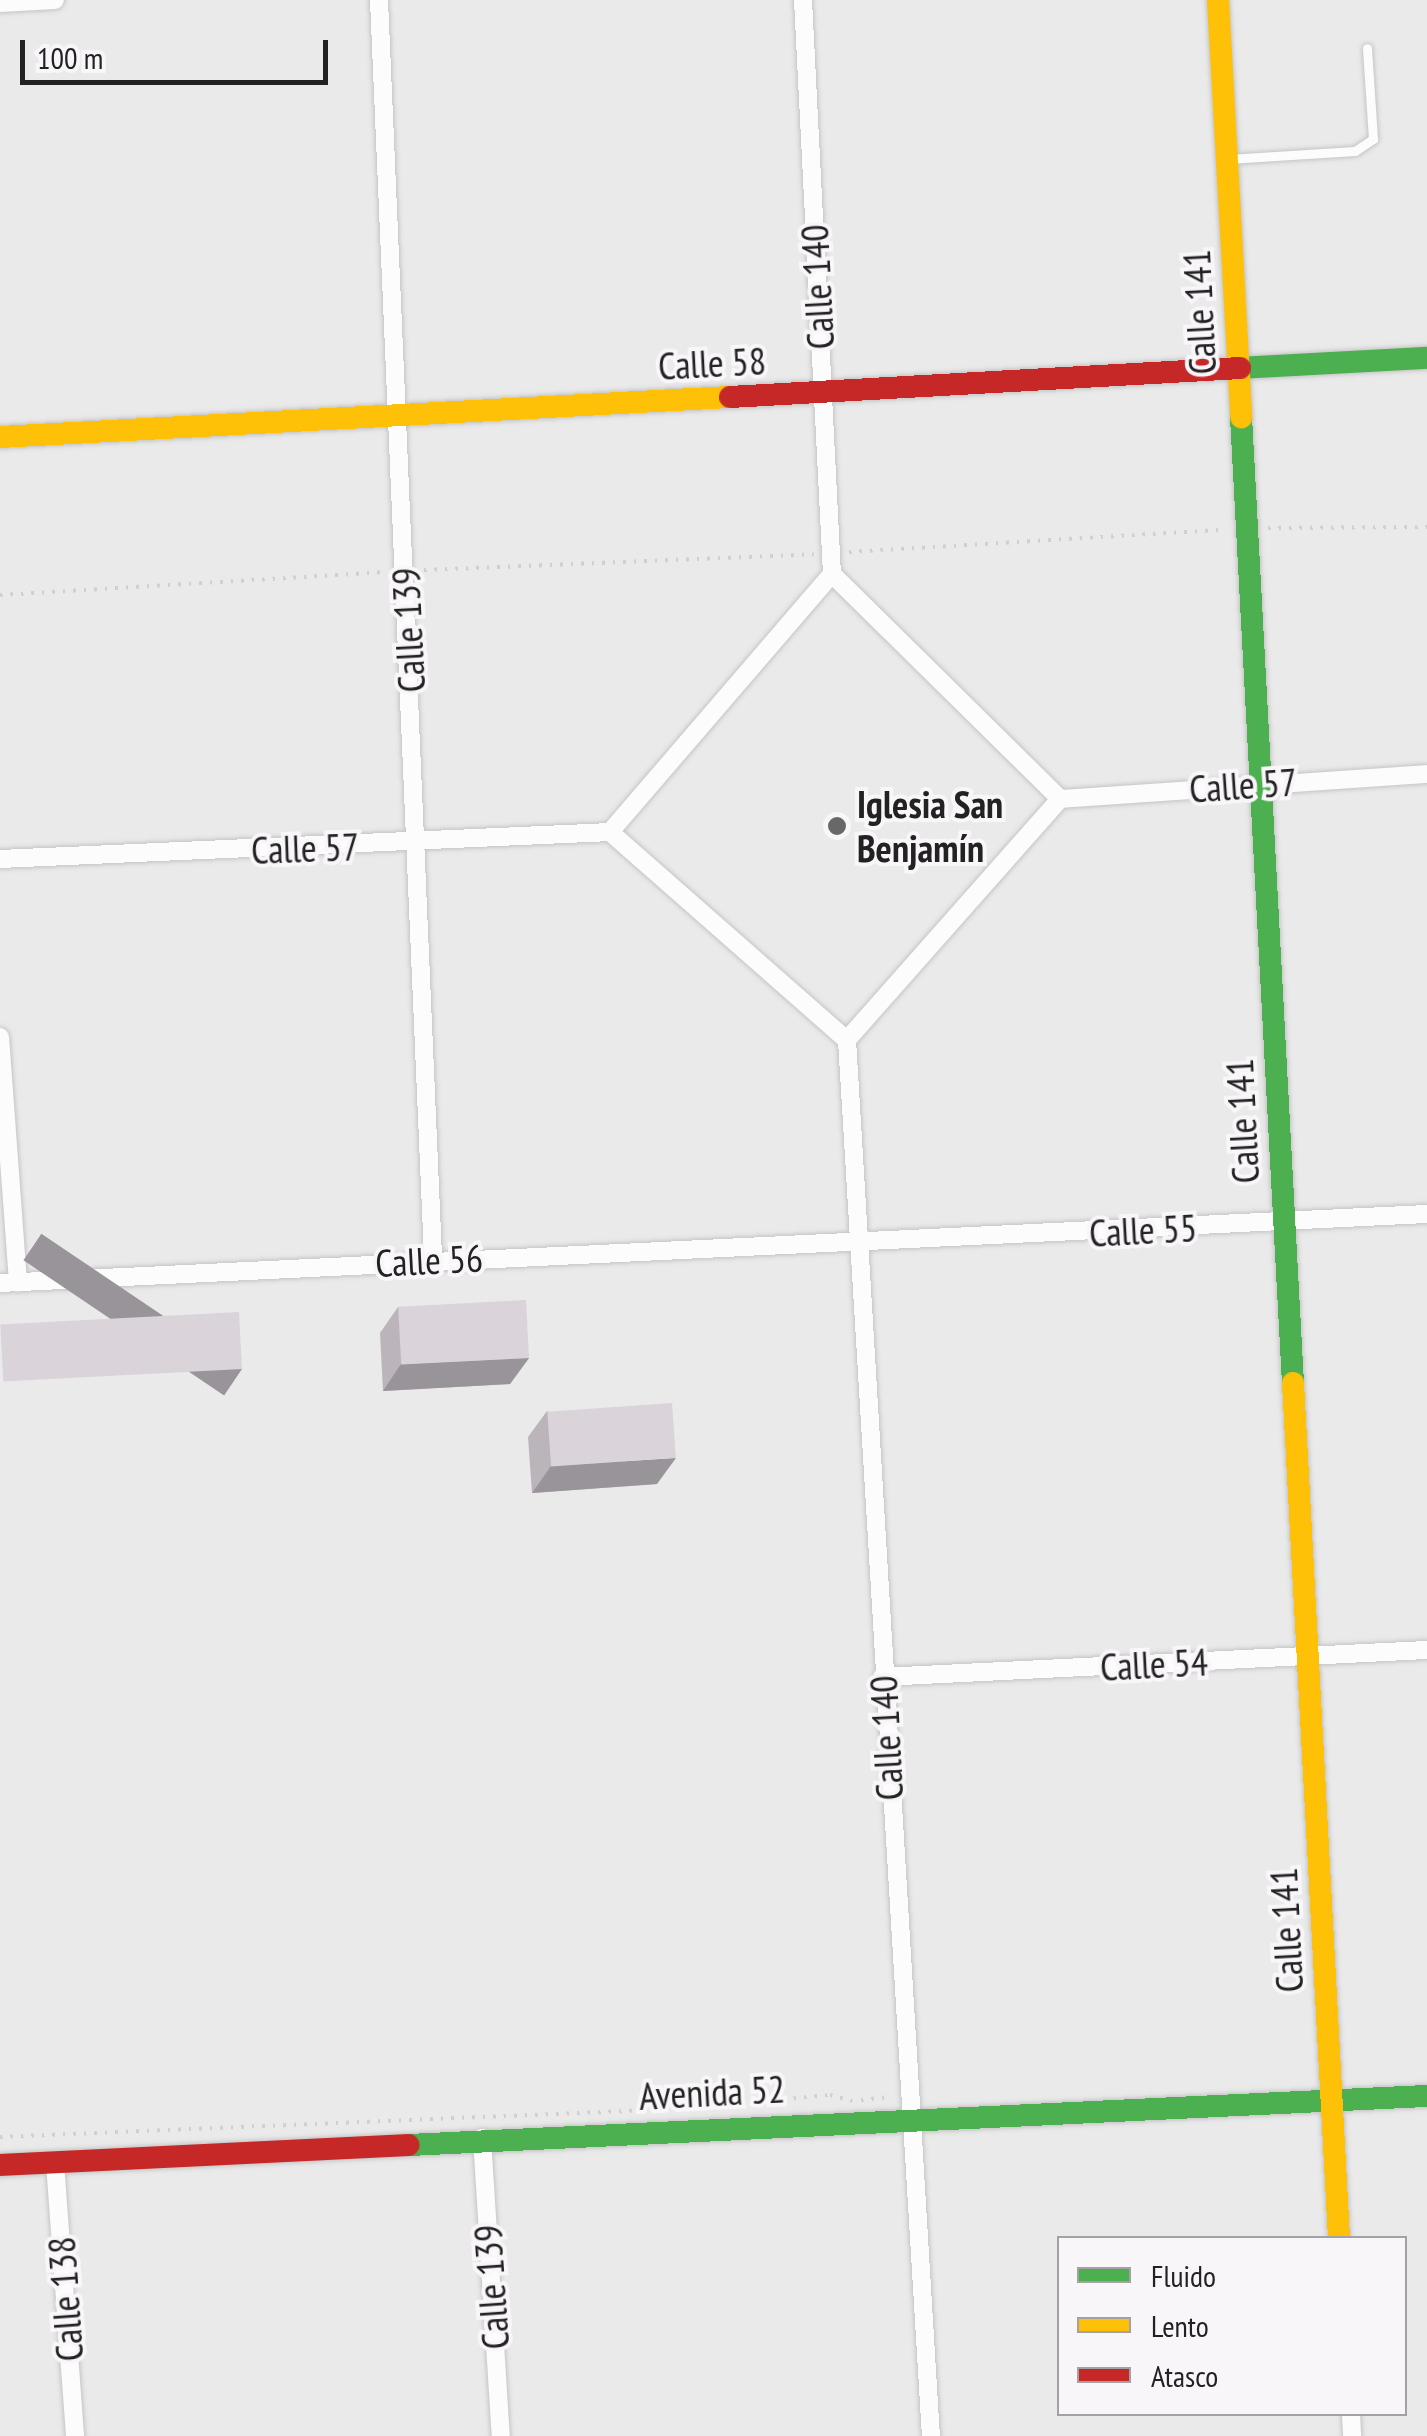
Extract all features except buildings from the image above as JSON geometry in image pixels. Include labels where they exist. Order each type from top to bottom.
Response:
[{"type":"street","points":[[0,4],[55,0]]},
{"type":"street","name":"Calle 139","points":[[379,0],[433,1259]]},
{"type":"street","name":"Calle 140","points":[[803,0],[832,574]]},
{"type":"street","name":"Calle 141","points":[[1218,0],[1236,368],[1251,529],[1258,784],[1340,2236]]},
{"type":"street","name":"Calle 58","points":[[0,437],[1427,358]]},
{"type":"street","points":[[832,574],[1060,800],[847,1040],[610,832],[832,574]]},
{"type":"street","name":"Calle 57","points":[[1060,800],[1427,774]]},
{"type":"street","name":"Calle 57","points":[[0,859],[418,844],[610,832]]},
{"type":"street","points":[[0,1036],[9,1282]]},
{"type":"street","name":"Calle 140","points":[[847,1040],[908,2107],[932,2436]]},
{"type":"street","name":"Calle 55","points":[[859,1243],[1427,1214]]},
{"type":"street","name":"Calle 56","points":[[9,1282],[433,1259],[859,1243]]},
{"type":"street","name":"Calle 54","points":[[882,1677],[1427,1650]]},
{"type":"street","name":"Avenida 52","points":[[0,2165],[482,2138],[908,2107],[1427,2096]]},
{"type":"street","name":"Calle 139","points":[[482,2138],[501,2436]]},
{"type":"street","name":"Calle 138","points":[[55,2163],[75,2436]]},
{"type":"lane","points":[[1228,159],[1355,151],[1373,139],[1367,48]]},
{"type":"path","points":[[0,595],[1251,529],[1427,527]]},
{"type":"path","points":[[672,2112],[738,2099],[908,2107]]},
{"type":"path","points":[[0,2137],[653,2110]]},
{"type":"traffic: fast","points":[[1240,368],[1427,358]]},
{"type":"traffic: fast","points":[[1241,417],[1293,1383]]},
{"type":"traffic: fast","points":[[409,2145],[1427,2096]]},
{"type":"traffic: slow","points":[[1218,0],[1241,417]]},
{"type":"traffic: slow","points":[[0,437],[730,397]]},
{"type":"traffic: slow","points":[[1293,1383],[1339,2236]]},
{"type":"traffic: jam","points":[[730,397],[1240,368]]},
{"type":"traffic: jam","points":[[0,2165],[409,2145]]},
{"type":"place","name":"Iglesia San Benjamín","points":[[837,826]]}]
